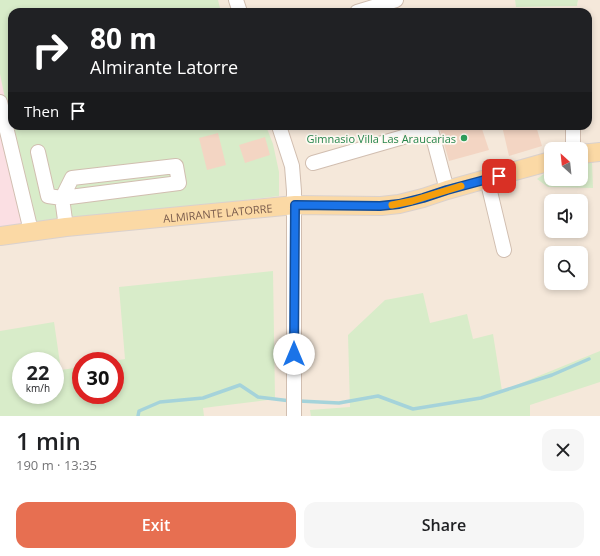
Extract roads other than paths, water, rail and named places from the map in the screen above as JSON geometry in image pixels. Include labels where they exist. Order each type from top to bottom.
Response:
[{"type":"main road","points":[[588,153],[600,152]]},
{"type":"main road","name":"ALMIRANTE LATORRE","points":[[0,236],[66,227],[295,205],[380,206],[399,204],[544,162]]},
{"type":"street","points":[[370,8],[395,0]]},
{"type":"street","points":[[0,102],[31,231]]},
{"type":"street","points":[[280,130],[292,166],[295,205],[294,416]]},
{"type":"street","points":[[313,162],[421,130]]},
{"type":"street","points":[[432,130],[447,190]]},
{"type":"street","points":[[572,142],[573,130]]},
{"type":"street","points":[[38,152],[48,196],[62,198],[179,183],[176,166],[72,178],[62,198],[66,227]]},
{"type":"street","points":[[486,179],[504,250]]},
{"type":"waterway","points":[[299,401],[339,403],[378,396],[413,409],[481,398],[552,375],[589,359]]},
{"type":"waterway","points":[[138,416],[139,411],[160,402],[203,398],[240,385],[258,397],[291,401]]},
{"type":"place","name":"Gimnasio Villa Las Araucarias","points":[[464,138]]}]
